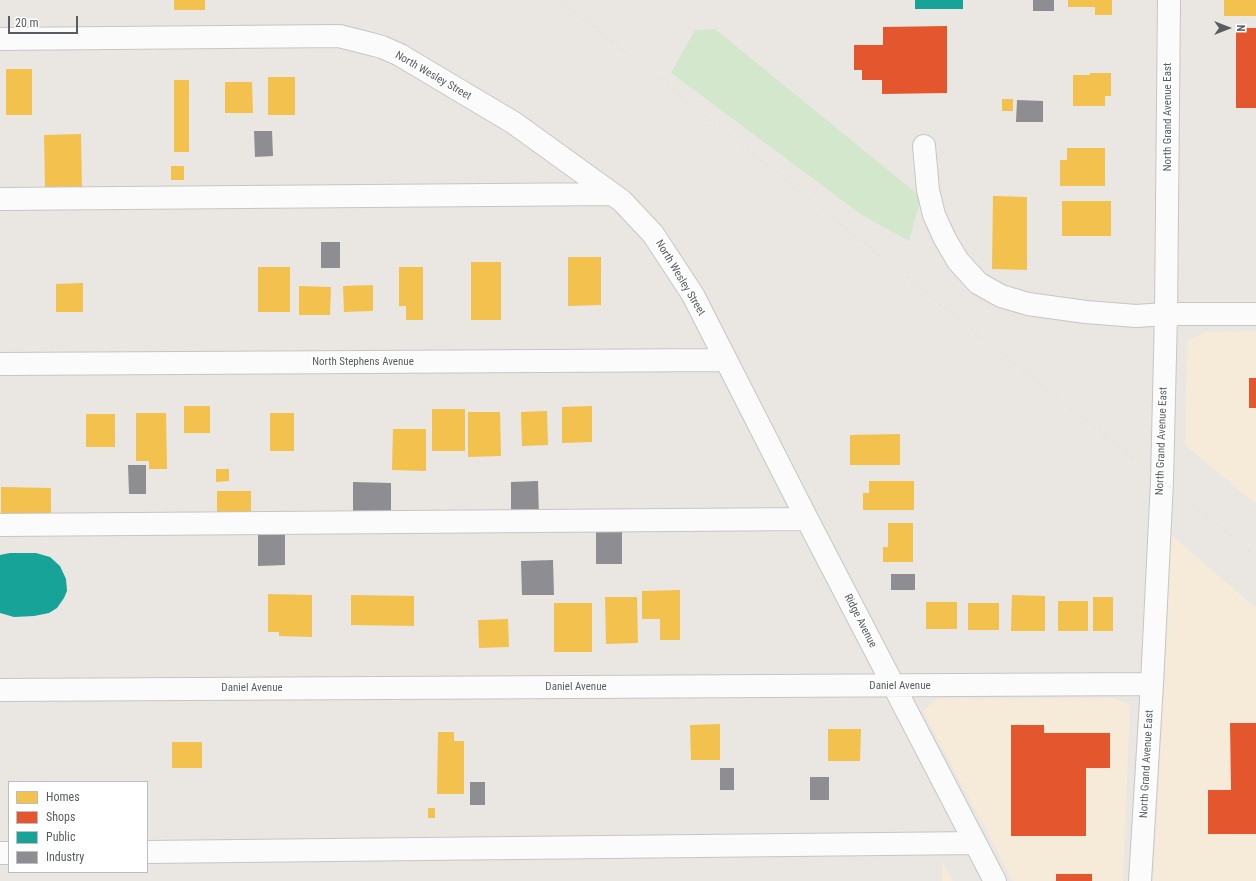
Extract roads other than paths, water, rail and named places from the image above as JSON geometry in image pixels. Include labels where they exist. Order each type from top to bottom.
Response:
[{"type":"street","name":"North Grand Avenue East","points":[[1140,881],[1152,684],[1161,489],[1166,314],[1169,0]]},
{"type":"street","name":"North Wesley Street","points":[[0,39],[339,36],[382,47],[400,55],[514,123],[622,201],[653,234],[694,295],[726,360]]},
{"type":"street","points":[[924,146],[928,190],[934,215],[958,261],[978,283],[1001,296],[1028,304],[1128,316],[1166,314],[1256,314]]},
{"type":"street","points":[[0,198],[612,194]]},
{"type":"street","name":"North Stephens Avenue","points":[[0,364],[726,360]]},
{"type":"street","name":"Ridge Avenue","points":[[726,360],[995,881]]},
{"type":"street","points":[[0,525],[807,519]]},
{"type":"street","name":"Daniel Avenue","points":[[0,690],[342,687],[1152,684]]},
{"type":"street","points":[[148,852],[975,843]]},
{"type":"railway","points":[[560,0],[1256,556]]}]
